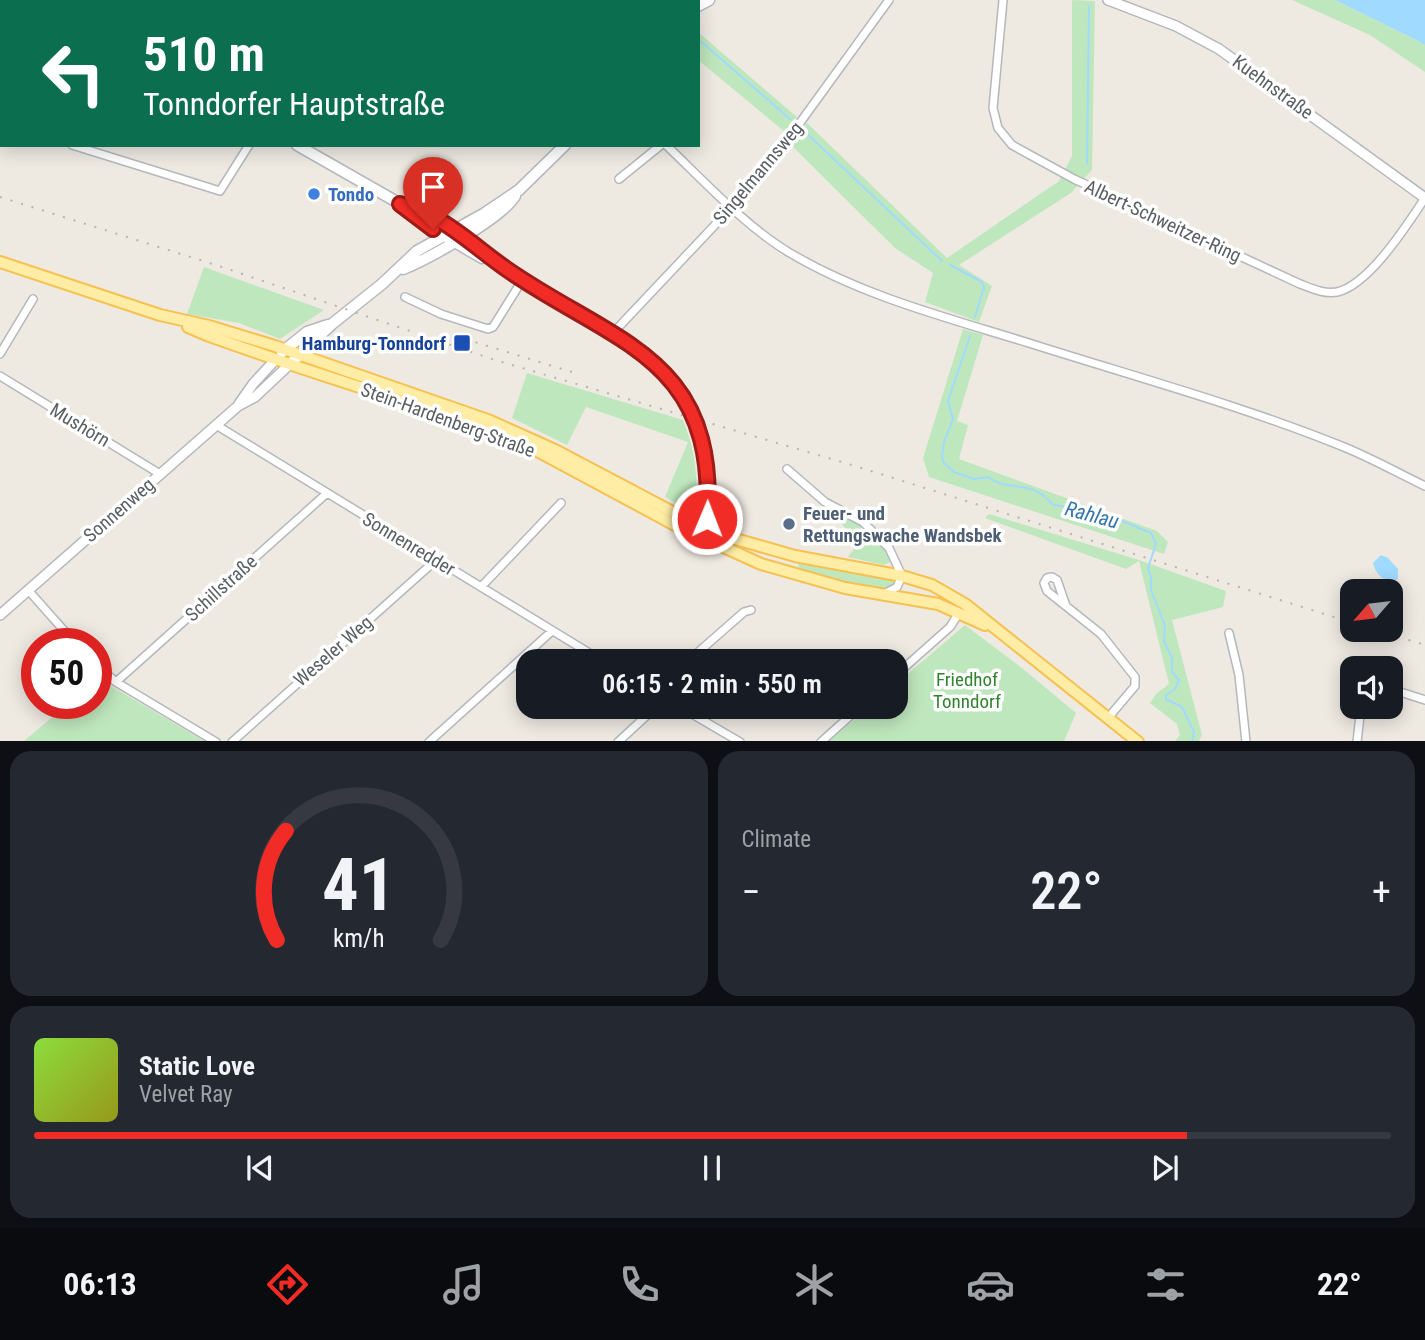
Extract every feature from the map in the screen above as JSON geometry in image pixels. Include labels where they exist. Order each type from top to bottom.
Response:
[{"type":"main road","points":[[300,147],[400,204],[423,212],[457,235],[486,260],[505,268],[632,346],[662,369],[680,393],[702,439],[707,464],[705,534]]},
{"type":"main road","name":"Sonnenweg","points":[[399,270],[416,264],[457,235],[511,203],[519,190],[563,147]]},
{"type":"main road","points":[[400,204],[443,235],[457,235]]},
{"type":"main road","name":"Sonnenweg","points":[[290,364],[332,324],[399,270],[417,251],[443,235]]},
{"type":"main road","name":"Stein-Hardenberg-Straße","points":[[0,262],[176,320],[209,336],[451,417],[530,447],[781,571],[845,588],[911,597],[938,604],[991,627]]},
{"type":"main road","name":"Stein-Hardenberg-Straße","points":[[176,320],[209,326],[285,350],[505,427],[555,450],[705,534],[942,589],[965,604],[991,627]]},
{"type":"main road","name":"Sonnenweg","points":[[276,359],[307,332],[332,324]]},
{"type":"main road","points":[[991,627],[1138,741]]},
{"type":"street","name":"Singelmannsweg","points":[[612,334],[731,208],[793,131],[889,0]]},
{"type":"street","name":"Albert-Schweitzer-Ring","points":[[1003,0],[993,108],[998,128],[1012,145],[1074,179],[1300,284],[1323,292],[1339,291],[1368,275],[1425,198]]},
{"type":"street","name":"Kuehnstraße","points":[[1108,0],[1176,26],[1219,49],[1425,198]]},
{"type":"street","points":[[78,147],[220,191],[248,147]]},
{"type":"street","points":[[619,179],[660,147]]},
{"type":"street","points":[[665,147],[731,208],[787,252],[843,281],[870,293],[1226,405],[1344,447],[1425,485]]},
{"type":"street","points":[[405,297],[441,314],[488,329],[492,328],[523,279]]},
{"type":"street","points":[[0,354],[33,299]]},
{"type":"street","name":"Sonnenweg","points":[[238,406],[253,384],[276,359]]},
{"type":"street","name":"Sonnenweg","points":[[0,615],[216,425],[238,406],[255,397],[290,364]]},
{"type":"street","name":"Mushörn","points":[[0,376],[160,474]]},
{"type":"street","name":"Sonnenredder","points":[[216,425],[582,649]]},
{"type":"street","points":[[786,468],[825,502],[863,522],[889,548],[911,597]]},
{"type":"street","name":"Schillstraße","points":[[116,682],[326,494]]},
{"type":"street","points":[[481,587],[561,503]]},
{"type":"street","name":"Weseler Weg","points":[[232,741],[435,561]]},
{"type":"street","points":[[883,594],[897,587],[902,579]]},
{"type":"street","points":[[28,590],[62,628]]},
{"type":"street","points":[[1066,606],[1101,634],[1135,677],[1135,686],[1108,718]]},
{"type":"street","points":[[702,649],[744,612],[751,610]]},
{"type":"street","points":[[908,664],[950,627],[959,613]]},
{"type":"street","points":[[429,741],[552,631]]},
{"type":"street","points":[[1229,633],[1239,675],[1246,741]]},
{"type":"street","points":[[112,679],[216,741]]},
{"type":"street","points":[[1403,693],[1425,700]]},
{"type":"street","points":[[618,741],[643,719]]},
{"type":"street","points":[[701,719],[740,741]]},
{"type":"street","points":[[821,741],[846,719]]},
{"type":"street","points":[[1357,741],[1360,719]]},
{"type":"green space","points":[[1072,0],[1095,1],[1092,170],[1071,193],[959,265],[992,286],[979,322],[925,302],[933,273],[895,248],[790,144],[807,123],[947,258],[1059,181],[1072,156]]},
{"type":"green space","points":[[1292,0],[1335,0],[1418,41],[1425,45],[1425,72],[1370,35]]},
{"type":"green space","points":[[700,34],[797,117],[785,132],[700,62]]},
{"type":"green space","points":[[204,267],[324,310],[280,339],[239,323],[187,314]]},
{"type":"green space","points":[[963,329],[983,335],[957,421],[968,425],[959,459],[1157,531],[1168,542],[1164,554],[929,477],[923,458]]},
{"type":"green space","points":[[527,373],[683,420],[695,465],[695,512],[665,497],[688,442],[586,407],[567,445],[512,418]]},
{"type":"green space","points":[[826,508],[874,535],[882,543],[890,562],[884,565],[848,557],[856,546],[854,537]]},
{"type":"green space","points":[[989,514],[1139,560],[1226,591],[1223,607],[1172,620],[1202,735],[1199,741],[1175,741],[1180,735],[1177,724],[1150,703],[1156,694],[1169,684],[1139,561],[1126,569],[985,518]]},
{"type":"green space","points":[[798,561],[896,577],[897,582],[889,589],[824,581],[804,574]]},
{"type":"green space","name":"Friedhof Tonndorf","points":[[965,625],[1076,713],[1064,741],[829,741],[855,719],[908,719],[908,674]]},
{"type":"green space","points":[[112,687],[204,741],[24,741],[50,719],[112,719]]},
{"type":"water","points":[[1335,0],[1425,0],[1425,45],[1418,41]]},
{"type":"water","points":[[1381,555],[1388,558],[1398,569],[1398,579],[1384,579],[1373,563]]},
{"type":"waterway","points":[[1087,163],[1089,6]]},
{"type":"waterway","name":"Rahlau","points":[[700,41],[790,119]]},
{"type":"waterway","name":"Rahlau","points":[[802,129],[942,261]]},
{"type":"waterway","name":"Rahlau","points":[[950,265],[982,282],[984,287],[975,317]]},
{"type":"waterway","name":"Rahlau","points":[[970,336],[948,401],[953,419],[944,442],[944,463],[954,472],[974,479],[988,477],[996,482],[1028,488],[1037,491],[1053,505],[1085,509],[1105,519],[1122,521],[1151,533],[1156,544],[1148,568],[1151,590],[1165,626],[1164,641],[1172,658],[1172,672],[1179,680],[1175,689],[1166,695],[1166,699],[1182,707],[1194,732],[1192,741]]},
{"type":"railway","points":[[0,197],[219,266],[495,360],[852,465],[1340,619]]},
{"type":"railway","points":[[465,339],[572,372]]},
{"type":"railway","points":[[1404,638],[1425,645]]},
{"type":"place","name":"Tondo","points":[[314,194]]},
{"type":"place","name":"Hamburg-Tonndorf","points":[[462,343]]},
{"type":"place","name":"Feuer- und Rettungswache Wandsbek","points":[[789,524]]},
{"type":"route","points":[[433,229],[400,204],[411,206],[455,230],[505,268],[632,346],[662,369],[684,398],[702,439],[707,464],[707,519]]}]
